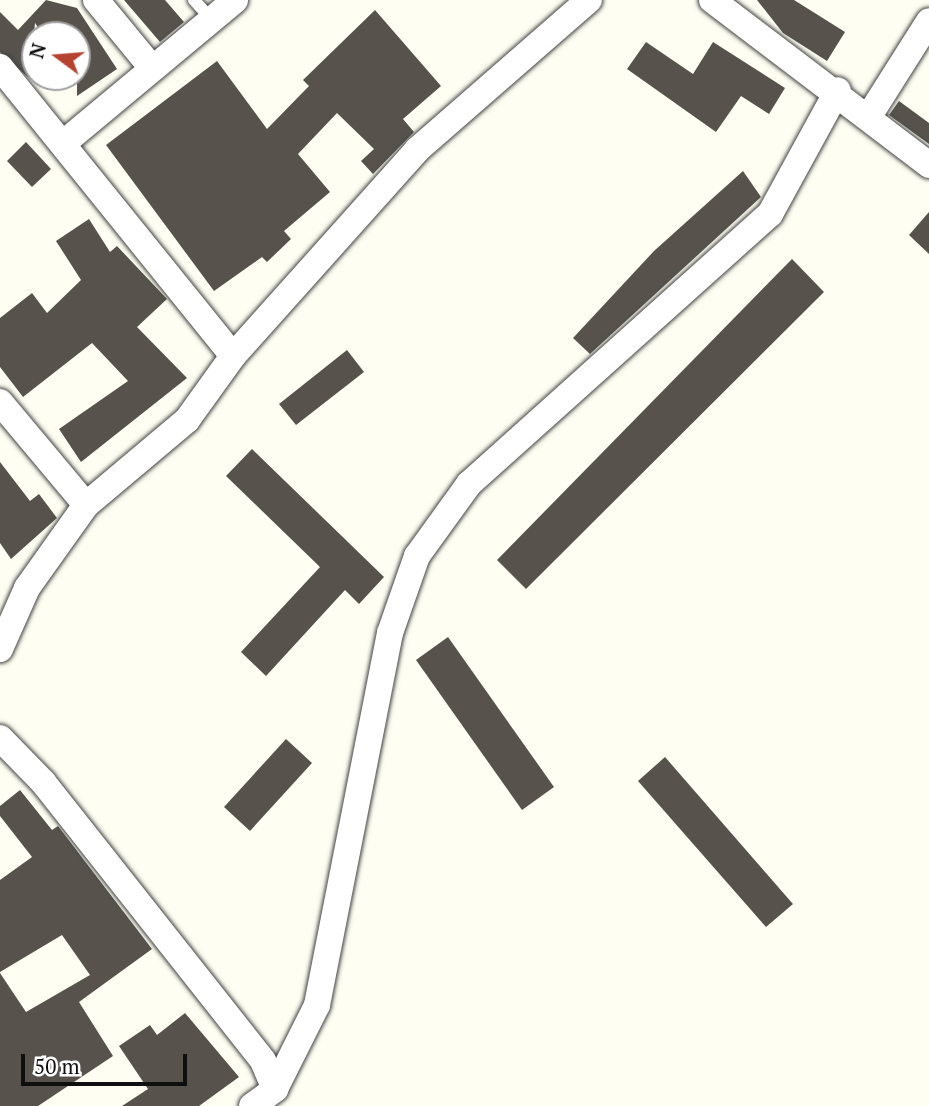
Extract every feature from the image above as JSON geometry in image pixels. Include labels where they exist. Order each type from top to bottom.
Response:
[{"type":"street","points":[[96,0],[152,68]]},
{"type":"street","points":[[66,141],[235,0]]},
{"type":"street","points":[[0,649],[27,588],[86,505],[187,420],[233,355],[417,150],[589,0]]},
{"type":"street","points":[[712,0],[838,90],[929,165]]},
{"type":"street","points":[[869,117],[929,21]]},
{"type":"street","points":[[0,67],[66,141],[233,355]]},
{"type":"street","points":[[252,1106],[275,1089],[317,1005],[390,633],[417,556],[468,484],[769,214],[838,90]]},
{"type":"street","points":[[0,402],[86,505]]},
{"type":"street","points":[[0,738],[43,782],[263,1061],[275,1089]]},
{"type":"lane","points":[[194,0],[213,21]]},
{"type":"building","points":[[46,0],[77,8],[86,21],[26,21]]},
{"type":"building","points":[[124,0],[165,0],[184,22],[160,42]]},
{"type":"building","points":[[757,0],[794,0],[845,32],[827,61],[783,33]]},
{"type":"building","points":[[375,10],[441,86],[403,119],[414,132],[373,174],[361,161],[374,149],[337,113],[298,154],[330,192],[284,231],[291,239],[267,262],[262,257],[214,291],[106,145],[217,61],[267,129],[309,86],[303,80]]},
{"type":"building","points":[[0,12],[18,30],[21,27],[21,71],[0,52]]},
{"type":"building","points":[[91,29],[117,69],[91,87]]},
{"type":"building","points":[[646,42],[693,74],[713,42],[785,88],[769,114],[741,96],[716,132],[627,69]]},
{"type":"building","points":[[899,101],[929,123],[929,144],[889,115]]},
{"type":"building","points":[[26,142],[51,169],[32,187],[7,161]]},
{"type":"building","points":[[743,171],[761,197],[590,354],[573,338],[654,251]]},
{"type":"building","points":[[929,212],[929,254],[909,235]]},
{"type":"building","points":[[89,219],[110,252],[117,246],[167,299],[137,327],[187,378],[81,462],[59,429],[128,381],[92,343],[23,397],[0,367],[0,318],[32,293],[47,313],[81,280],[56,241]]},
{"type":"building","points":[[792,259],[824,292],[526,589],[497,560]]},
{"type":"building","points":[[347,350],[364,372],[296,425],[279,404]]},
{"type":"building","points":[[252,449],[384,577],[359,604],[345,590],[266,676],[241,652],[320,567],[226,476]]},
{"type":"building","points":[[0,462],[30,501],[39,494],[57,518],[11,559],[0,543]]},
{"type":"building","points":[[448,637],[554,787],[522,810],[416,660]]},
{"type":"building","points":[[286,739],[312,763],[250,831],[224,807]]},
{"type":"building","points":[[665,757],[793,904],[766,927],[638,781]]},
{"type":"building","points":[[20,790],[52,830],[58,826],[152,949],[79,1002],[113,1056],[38,1106],[0,1106],[0,973],[26,1012],[90,975],[62,935],[0,972],[0,880],[32,857],[0,816],[0,806]]},
{"type":"building","points":[[185,1013],[239,1077],[199,1106],[122,1106],[148,1089],[119,1046],[150,1025],[157,1035]]}]
